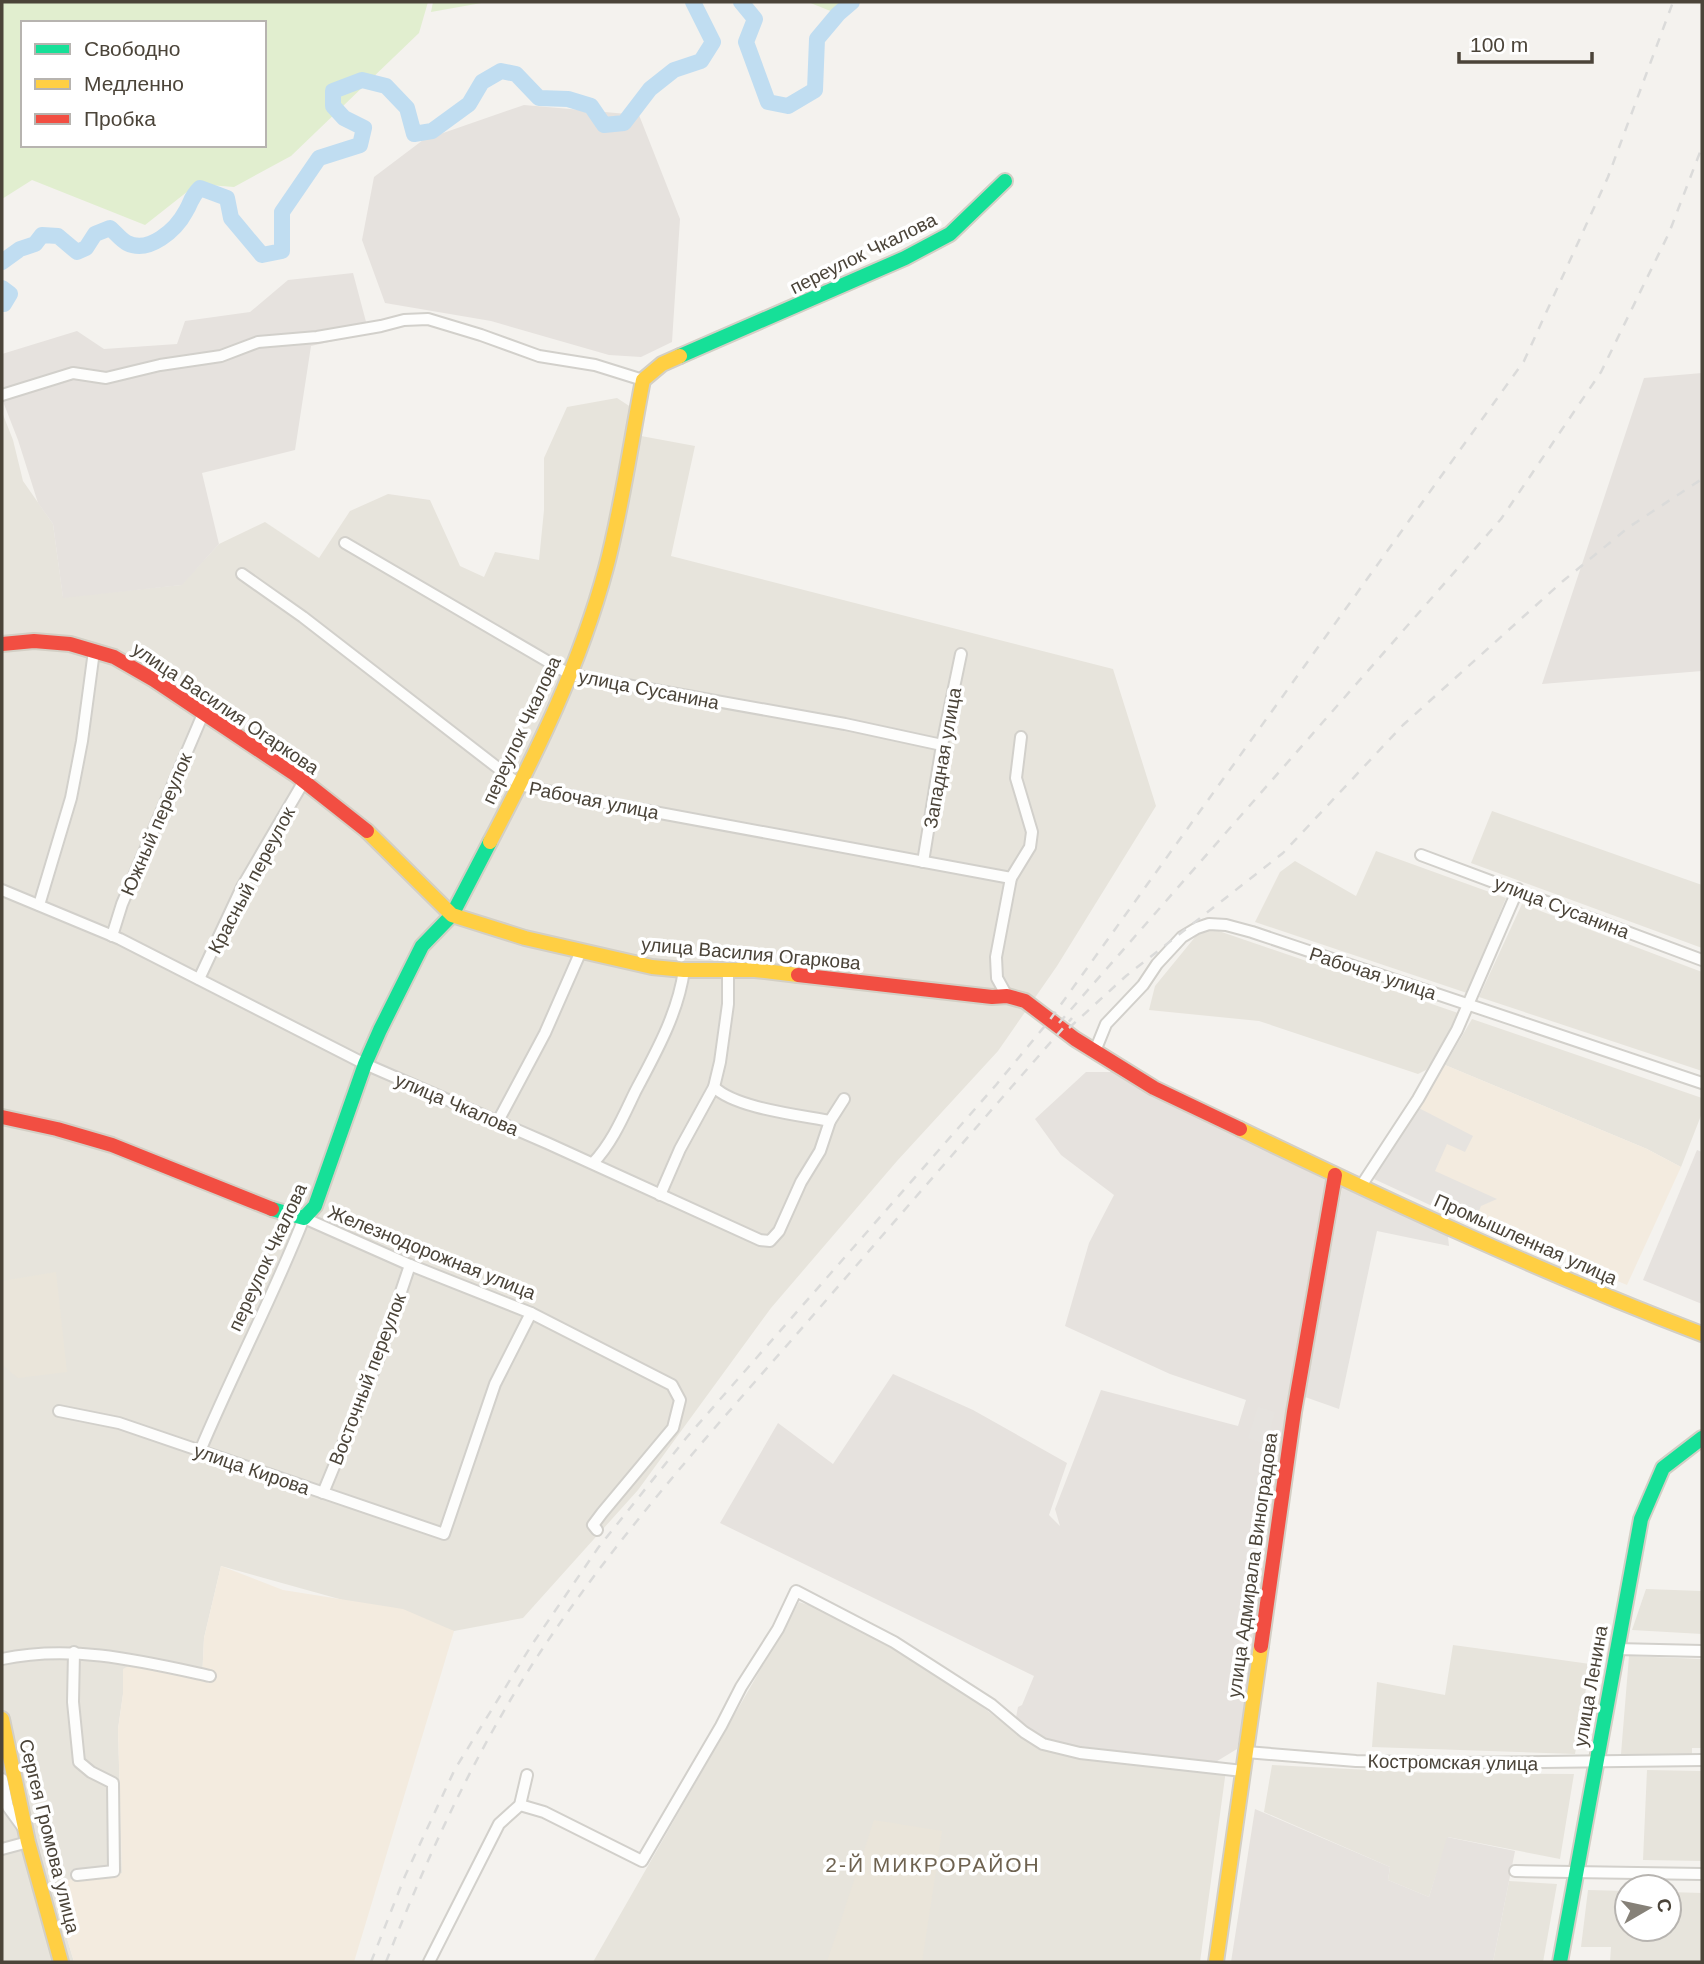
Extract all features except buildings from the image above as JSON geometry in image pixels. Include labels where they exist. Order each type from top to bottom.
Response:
[{"type":"street","name":"переулок Чкалова","points":[[200,1451],[304,1218],[315,1206],[365,1064],[422,946],[453,915],[520,785],[571,675],[606,568],[643,380],[662,364],[905,258],[950,234],[1004,181]]},
{"type":"street","points":[[2,395],[73,373],[106,378],[160,365],[221,356],[258,342],[317,337],[416,319],[428,319],[539,356],[595,365],[643,380]]},
{"type":"street","name":"улица Сусанина","points":[[345,543],[571,675],[942,744]]},
{"type":"street","name":"Рабочая улица","points":[[242,575],[303,617],[520,785],[1011,878]]},
{"type":"street","name":"улица Василия Огаркова","points":[[2,644],[34,641],[70,644],[114,657],[154,680],[304,781],[371,834],[453,915],[525,938],[652,967],[755,970],[992,997],[1006,996],[1024,1001],[1095,1051]]},
{"type":"street","points":[[39,905],[71,798],[94,651]]},
{"type":"street","name":"Западная улица","points":[[923,862],[942,744],[961,654]]},
{"type":"street","name":"Южный переулок","points":[[112,936],[122,904],[203,714]]},
{"type":"street","points":[[1006,996],[1000,987],[995,968],[1011,878],[1030,847],[1032,832],[1016,778],[1021,737]]},
{"type":"street","name":"Красный переулок","points":[[199,979],[242,887],[304,781]]},
{"type":"street","name":"улица Сусанина","points":[[1421,855],[1702,960]]},
{"type":"street","name":"улица Чкалова","points":[[2,890],[112,936],[365,1064],[593,1163],[743,1233],[770,1241],[779,1231],[801,1182],[820,1151],[830,1121],[844,1099]]},
{"type":"street","points":[[1361,1186],[1418,1099],[1469,1005],[1518,890]]},
{"type":"street","name":"Рабочая улица","points":[[1095,1051],[1106,1024],[1143,985],[1157,964],[1182,937],[1209,924],[1226,925],[1252,932],[1702,1083]]},
{"type":"street","points":[[498,1121],[545,1033],[581,951]]},
{"type":"street","points":[[593,1163],[618,1127],[655,1055],[682,985],[684,970]]},
{"type":"street","points":[[660,1195],[680,1149],[714,1087],[728,1004],[728,970]]},
{"type":"street","name":"Промышленная улица","points":[[1095,1051],[1154,1088],[1335,1175],[1634,1308],[1702,1334]]},
{"type":"street","points":[[714,1087],[724,1097],[830,1121]]},
{"type":"street","name":"Железнодорожная улица","points":[[2,1117],[41,1124],[147,1158],[270,1211],[304,1218],[410,1265],[531,1313],[672,1385],[680,1400],[673,1428],[593,1525],[597,1530]]},
{"type":"street","name":"улица Адмирала Виноградова","points":[[1216,1962],[1292,1426],[1335,1175]]},
{"type":"street","name":"Восточный переулок","points":[[323,1493],[378,1360],[410,1265]]},
{"type":"street","name":"улица Кирова","points":[[59,1411],[119,1423],[444,1534],[495,1384],[531,1313]]},
{"type":"street","name":"улица Ленина","points":[[1560,1962],[1641,1519],[1663,1468],[1702,1438]]},
{"type":"street","points":[[520,1805],[544,1812],[642,1861],[741,1687],[778,1629],[796,1591],[894,1642],[992,1705],[1043,1744],[1080,1753],[1243,1772]]},
{"type":"street","points":[[1616,1649],[1702,1651]]},
{"type":"street","points":[[2,1659],[25,1654],[74,1652],[161,1665],[210,1676]]},
{"type":"street","points":[[74,1652],[73,1702],[79,1762],[91,1772],[113,1783],[114,1871],[77,1875]]},
{"type":"street","name":"Сергея Громова улица","points":[[2,1719],[27,1837],[61,1962]]},
{"type":"street","name":"Костромская улица","points":[[1246,1752],[1405,1762],[1702,1760]]},
{"type":"street","points":[[429,1962],[499,1824],[520,1805],[527,1775]]},
{"type":"street","points":[[2,1779],[8,1807],[27,1837],[2,1849]]},
{"type":"street","points":[[1515,1871],[1702,1874]]},
{"type":"shaded area","points":[[524,105],[639,115],[680,219],[672,342],[641,357],[609,355],[491,321],[385,303],[362,240],[374,177],[423,140]]},
{"type":"shaded area","points":[[353,273],[369,333],[311,346],[295,450],[202,473],[219,544],[182,585],[63,598],[53,524],[38,503],[2,399],[2,354],[77,331],[104,349],[177,344],[185,321],[250,312],[288,280]]},
{"type":"shaded area","points":[[1702,373],[1702,671],[1542,684],[1644,378]]},
{"type":"shaded area","points":[[617,398],[643,415],[641,436],[695,446],[671,556],[1113,669],[1156,806],[1057,966],[998,1051],[897,1161],[771,1308],[638,1490],[523,1618],[454,1631],[221,1566],[204,1638],[202,1681],[123,1669],[118,1729],[122,1874],[58,1908],[74,1962],[2,1962],[2,412],[13,440],[23,481],[53,524],[63,597],[181,585],[219,544],[265,522],[319,558],[350,511],[388,494],[430,500],[460,566],[484,577],[495,552],[539,560],[544,510],[544,458],[567,407]]},
{"type":"shaded area","points":[[1492,811],[1702,885],[1702,948],[1471,863]]},
{"type":"shaded area","points":[[1376,851],[1506,898],[1467,993],[1255,922],[1280,872],[1295,861],[1356,896]]},
{"type":"shaded area","points":[[1522,904],[1702,972],[1702,1071],[1479,997]]},
{"type":"shaded area","points":[[1210,928],[1458,1013],[1448,1038],[1426,1070],[1418,1074],[1259,1021],[1149,1010],[1155,986],[1200,931]]},
{"type":"shaded area","points":[[1472,1019],[1702,1098],[1702,1113],[1681,1167],[1647,1149],[1445,1065]]},
{"type":"shaded area","points":[[1445,1065],[1647,1149],[1681,1167],[1627,1285],[1521,1241],[1381,1175]]},
{"type":"shaded area","points":[[1086,1072],[1118,1072],[1327,1181],[1309,1274],[1278,1470],[1253,1665],[1237,1749],[1209,1766],[1051,1743],[1014,1728],[1018,1707],[1022,1705],[1034,1676],[720,1523],[778,1423],[833,1464],[893,1374],[973,1410],[1067,1463],[1049,1515],[1060,1526],[1055,1509],[1101,1390],[1238,1426],[1246,1400],[1170,1374],[1065,1326],[1089,1243],[1114,1195],[1061,1155],[1035,1119]]},
{"type":"shaded area","points":[[1411,1104],[1473,1136],[1465,1152],[1447,1144],[1435,1171],[1497,1199],[1481,1206],[1473,1225],[1374,1179]]},
{"type":"shaded area","points":[[1697,1150],[1702,1152],[1702,1304],[1643,1280]]},
{"type":"shaded area","points":[[1343,1183],[1447,1228],[1449,1246],[1377,1231],[1339,1409],[1305,1397]]},
{"type":"shaded area","points":[[56,1272],[67,1372],[18,1378],[2,1365],[2,1281]]},
{"type":"shaded area","points":[[1258,1407],[1275,1412],[1266,1444],[1248,1438]]},
{"type":"shaded area","points":[[1702,1550],[1702,1634],[1632,1630],[1646,1589],[1701,1591]]},
{"type":"shaded area","points":[[221,1566],[283,1590],[403,1609],[454,1631],[354,1962],[74,1962],[58,1908],[67,1880],[122,1873],[118,1729],[123,1669],[145,1656],[202,1681],[204,1638]]},
{"type":"shaded area","name":"2-Й МИКРОРАЙОН","points":[[799,1602],[818,1608],[937,1673],[1037,1748],[1226,1770],[1200,1962],[593,1962]]},
{"type":"shaded area","points":[[1453,1645],[1590,1664],[1575,1754],[1372,1747],[1377,1682],[1445,1695]]},
{"type":"shaded area","points":[[1629,1656],[1702,1659],[1702,1748],[1692,1748],[1692,1754],[1621,1754]]},
{"type":"shaded area","points":[[1272,1765],[1427,1773],[1574,1774],[1560,1859],[1448,1837],[1429,1897],[1388,1880],[1390,1867],[1264,1812]]},
{"type":"shaded area","points":[[1647,1770],[1702,1771],[1702,1861],[1643,1860]]},
{"type":"shaded area","points":[[1255,1809],[1390,1867],[1388,1880],[1429,1897],[1447,1837],[1515,1851],[1493,1962],[1231,1962]]},
{"type":"shaded area","points":[[874,1820],[942,1831],[922,1962],[827,1962]]},
{"type":"shaded area","points":[[1509,1881],[1557,1884],[1543,1962],[1493,1962]]},
{"type":"shaded area","points":[[1588,1890],[1613,1891],[1613,1943],[1683,1943],[1683,1892],[1702,1893],[1702,1962],[1610,1962],[1611,1947],[1581,1947]]},
{"type":"green space","points":[[2,2],[428,2],[419,33],[291,156],[234,187],[197,184],[145,225],[32,180],[2,199]]},
{"type":"green space","points":[[433,2],[487,2],[431,12]]},
{"type":"green space","points":[[808,2],[847,2],[838,14]]},
{"type":"waterway","points":[[2,262],[20,249],[35,244],[42,235],[58,236],[77,252],[86,248],[95,234],[110,228],[127,243],[135,246],[153,243],[176,226],[200,188],[227,198],[231,218],[262,255],[282,251],[282,212],[319,158],[360,145],[364,128],[344,118],[333,106],[333,91],[362,80],[386,86],[407,108],[414,134],[432,131],[469,104],[482,82],[501,71],[516,74],[539,98],[568,99],[591,106],[604,125],[624,123],[650,89],[674,70],[701,61],[713,42],[693,2]]},
{"type":"waterway","points":[[741,2],[755,19],[746,42],[768,102],[788,106],[815,90],[817,39],[852,2]]},
{"type":"waterway","points":[[2,288],[10,294],[2,304]]},
{"type":"railway","points":[[371,1962],[405,1876],[455,1769],[531,1646],[598,1548],[687,1437],[1049,1021],[1524,361],[1608,177],[1673,2]]},
{"type":"railway","points":[[1059,1023],[1501,519],[1601,372],[1669,233],[1702,147]]},
{"type":"railway","points":[[1069,1028],[1126,976],[1283,853],[1403,725],[1563,581],[1629,527],[1702,479]]},
{"type":"railway","points":[[386,1962],[455,1802],[496,1725],[541,1651],[598,1570],[692,1455],[1072,1018]]},
{"type":"traffic: fast","points":[[680,356],[905,258],[950,234],[1005,181]]},
{"type":"traffic: fast","points":[[272,1209],[304,1218],[315,1206],[365,1064],[380,1030],[422,946],[452,915],[490,842]]},
{"type":"traffic: fast","points":[[1560,1962],[1641,1519],[1663,1468],[1702,1438]]},
{"type":"traffic: slow","points":[[490,842],[556,708],[595,604],[617,522],[643,380],[662,364],[680,356]]},
{"type":"traffic: slow","points":[[367,831],[452,915],[525,938],[652,967],[755,970],[798,975]]},
{"type":"traffic: slow","points":[[1240,1129],[1469,1236],[1702,1334]]},
{"type":"traffic: slow","points":[[1216,1962],[1261,1646]]},
{"type":"traffic: slow","points":[[2,1719],[28,1842],[61,1962]]},
{"type":"traffic: jam","points":[[2,644],[34,641],[70,644],[114,657],[154,680],[296,775],[367,831]]},
{"type":"traffic: jam","points":[[798,975],[992,997],[1007,996],[1025,1001],[1075,1039],[1154,1088],[1240,1129]]},
{"type":"traffic: jam","points":[[2,1117],[112,1145],[272,1209]]},
{"type":"traffic: jam","points":[[1261,1646],[1294,1412],[1335,1175]]},
{"type":"district","name":"2-Й МИКРОРАЙОН","points":[[933,1865]]}]
